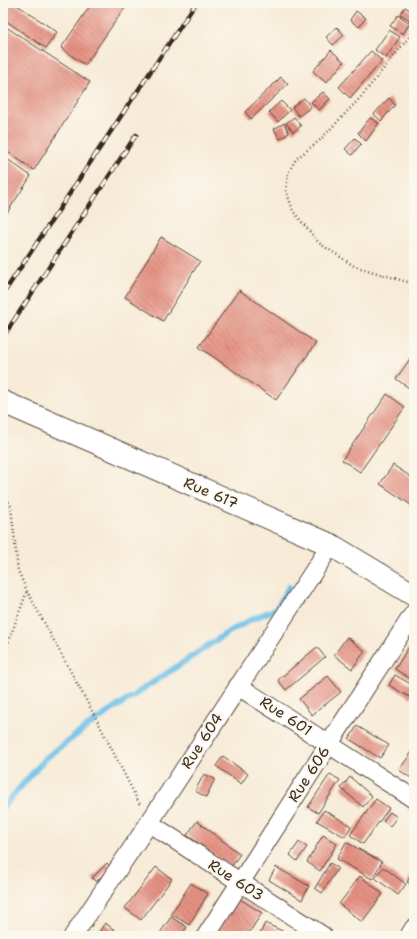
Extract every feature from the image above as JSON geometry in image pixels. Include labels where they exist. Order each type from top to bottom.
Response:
[{"type":"highway","name":"Rue 617","points":[[3,402],[331,545],[414,595]]},
{"type":"street","name":"Rue 604","points":[[73,936],[331,545]]},
{"type":"street","name":"Rue 606","points":[[206,936],[414,613]]},
{"type":"street","name":"Rue 601","points":[[238,686],[414,798]]},
{"type":"street","name":"Rue 603","points":[[149,823],[323,936]]},
{"type":"street","points":[[409,936],[414,928]]},
{"type":"path","points":[[414,31],[361,97],[320,140],[296,160],[288,173],[286,190],[293,212],[319,243],[354,266],[414,284]]},
{"type":"path","points":[[3,491],[11,506],[18,571],[27,591],[93,712],[149,823]]},
{"type":"path","points":[[3,657],[27,591]]},
{"type":"building","points":[[3,3],[14,3],[57,32],[46,48],[3,19]]},
{"type":"building","points":[[92,3],[128,3],[85,65],[61,48]]},
{"type":"building","points":[[405,7],[414,13],[413,22],[400,14]]},
{"type":"building","points":[[356,11],[366,18],[359,27],[350,20]]},
{"type":"building","points":[[398,15],[410,23],[403,34],[390,26]]},
{"type":"building","points":[[3,25],[90,82],[34,170],[3,149]]},
{"type":"building","points":[[337,27],[344,35],[333,45],[326,37]]},
{"type":"building","points":[[389,30],[400,37],[386,58],[375,50]]},
{"type":"building","points":[[331,50],[344,62],[326,83],[313,71]]},
{"type":"building","points":[[371,51],[382,61],[350,98],[339,87]]},
{"type":"building","points":[[281,77],[288,84],[251,119],[245,112]]},
{"type":"building","points":[[323,92],[330,99],[319,110],[311,102]]},
{"type":"building","points":[[304,98],[311,107],[299,116],[292,107]]},
{"type":"building","points":[[389,98],[395,105],[381,121],[374,114]]},
{"type":"building","points":[[281,101],[290,110],[278,122],[269,112]]},
{"type":"building","points":[[294,117],[301,126],[293,132],[286,123]]},
{"type":"building","points":[[370,118],[379,123],[366,141],[358,133]]},
{"type":"building","points":[[284,123],[289,133],[280,139],[274,129]]},
{"type":"building","points":[[355,138],[361,144],[352,155],[345,149]]},
{"type":"building","points":[[3,156],[31,176],[3,219]]},
{"type":"building","points":[[161,237],[200,261],[163,321],[125,297]]},
{"type":"building","points":[[239,290],[316,343],[276,400],[199,347]]},
{"type":"building","points":[[414,353],[414,387],[412,390],[396,379]]},
{"type":"building","points":[[387,394],[405,407],[360,472],[342,460]]},
{"type":"building","points":[[393,465],[414,479],[414,507],[380,484]]},
{"type":"building","points":[[347,637],[365,651],[352,669],[334,655]]},
{"type":"building","points":[[414,639],[414,677],[412,680],[395,669]]},
{"type":"building","points":[[317,647],[325,657],[286,690],[278,680]]},
{"type":"building","points":[[395,675],[414,686],[414,692],[411,698],[389,685]]},
{"type":"building","points":[[328,676],[341,692],[312,715],[299,699]]},
{"type":"building","points":[[357,726],[389,745],[380,758],[349,739]]},
{"type":"building","points":[[414,749],[414,780],[399,770]]},
{"type":"building","points":[[223,756],[248,774],[241,784],[216,766]]},
{"type":"building","points":[[204,774],[215,779],[206,797],[195,791]]},
{"type":"building","points":[[330,774],[340,780],[318,813],[308,807]]},
{"type":"building","points":[[350,777],[372,796],[363,807],[341,788]]},
{"type":"building","points":[[376,799],[389,808],[363,844],[350,835]]},
{"type":"building","points":[[324,810],[351,826],[345,837],[317,821]]},
{"type":"building","points":[[390,812],[397,817],[390,826],[383,821]]},
{"type":"building","points":[[197,821],[240,854],[231,867],[187,835]]},
{"type":"building","points":[[323,835],[337,844],[320,871],[307,862]]},
{"type":"building","points":[[299,842],[307,847],[297,861],[290,855]]},
{"type":"building","points":[[346,842],[382,862],[372,879],[337,859]]},
{"type":"building","points":[[107,863],[110,867],[96,882],[92,878]]},
{"type":"building","points":[[330,863],[338,868],[322,893],[315,888]]},
{"type":"building","points":[[156,867],[172,879],[141,920],[125,908]]},
{"type":"building","points":[[276,867],[309,886],[302,900],[269,880]]},
{"type":"building","points":[[383,867],[406,884],[398,895],[375,878]]},
{"type":"building","points":[[414,872],[414,887],[407,882]]},
{"type":"building","points":[[360,876],[383,894],[362,922],[339,904]]},
{"type":"building","points":[[191,883],[208,894],[189,925],[171,914]]},
{"type":"building","points":[[238,898],[262,913],[247,936],[220,936],[216,933]]},
{"type":"building","points":[[171,917],[187,927],[181,936],[158,936]]},
{"type":"building","points":[[105,923],[116,931],[113,936],[96,936]]},
{"type":"building","points":[[265,923],[293,936],[259,936]]},
{"type":"waterway","points":[[3,807],[46,758],[88,726],[227,633],[252,619],[276,609],[289,587]]},
{"type":"railway","points":[[3,294],[196,3]]},
{"type":"railway","points":[[3,337],[136,135]]}]
